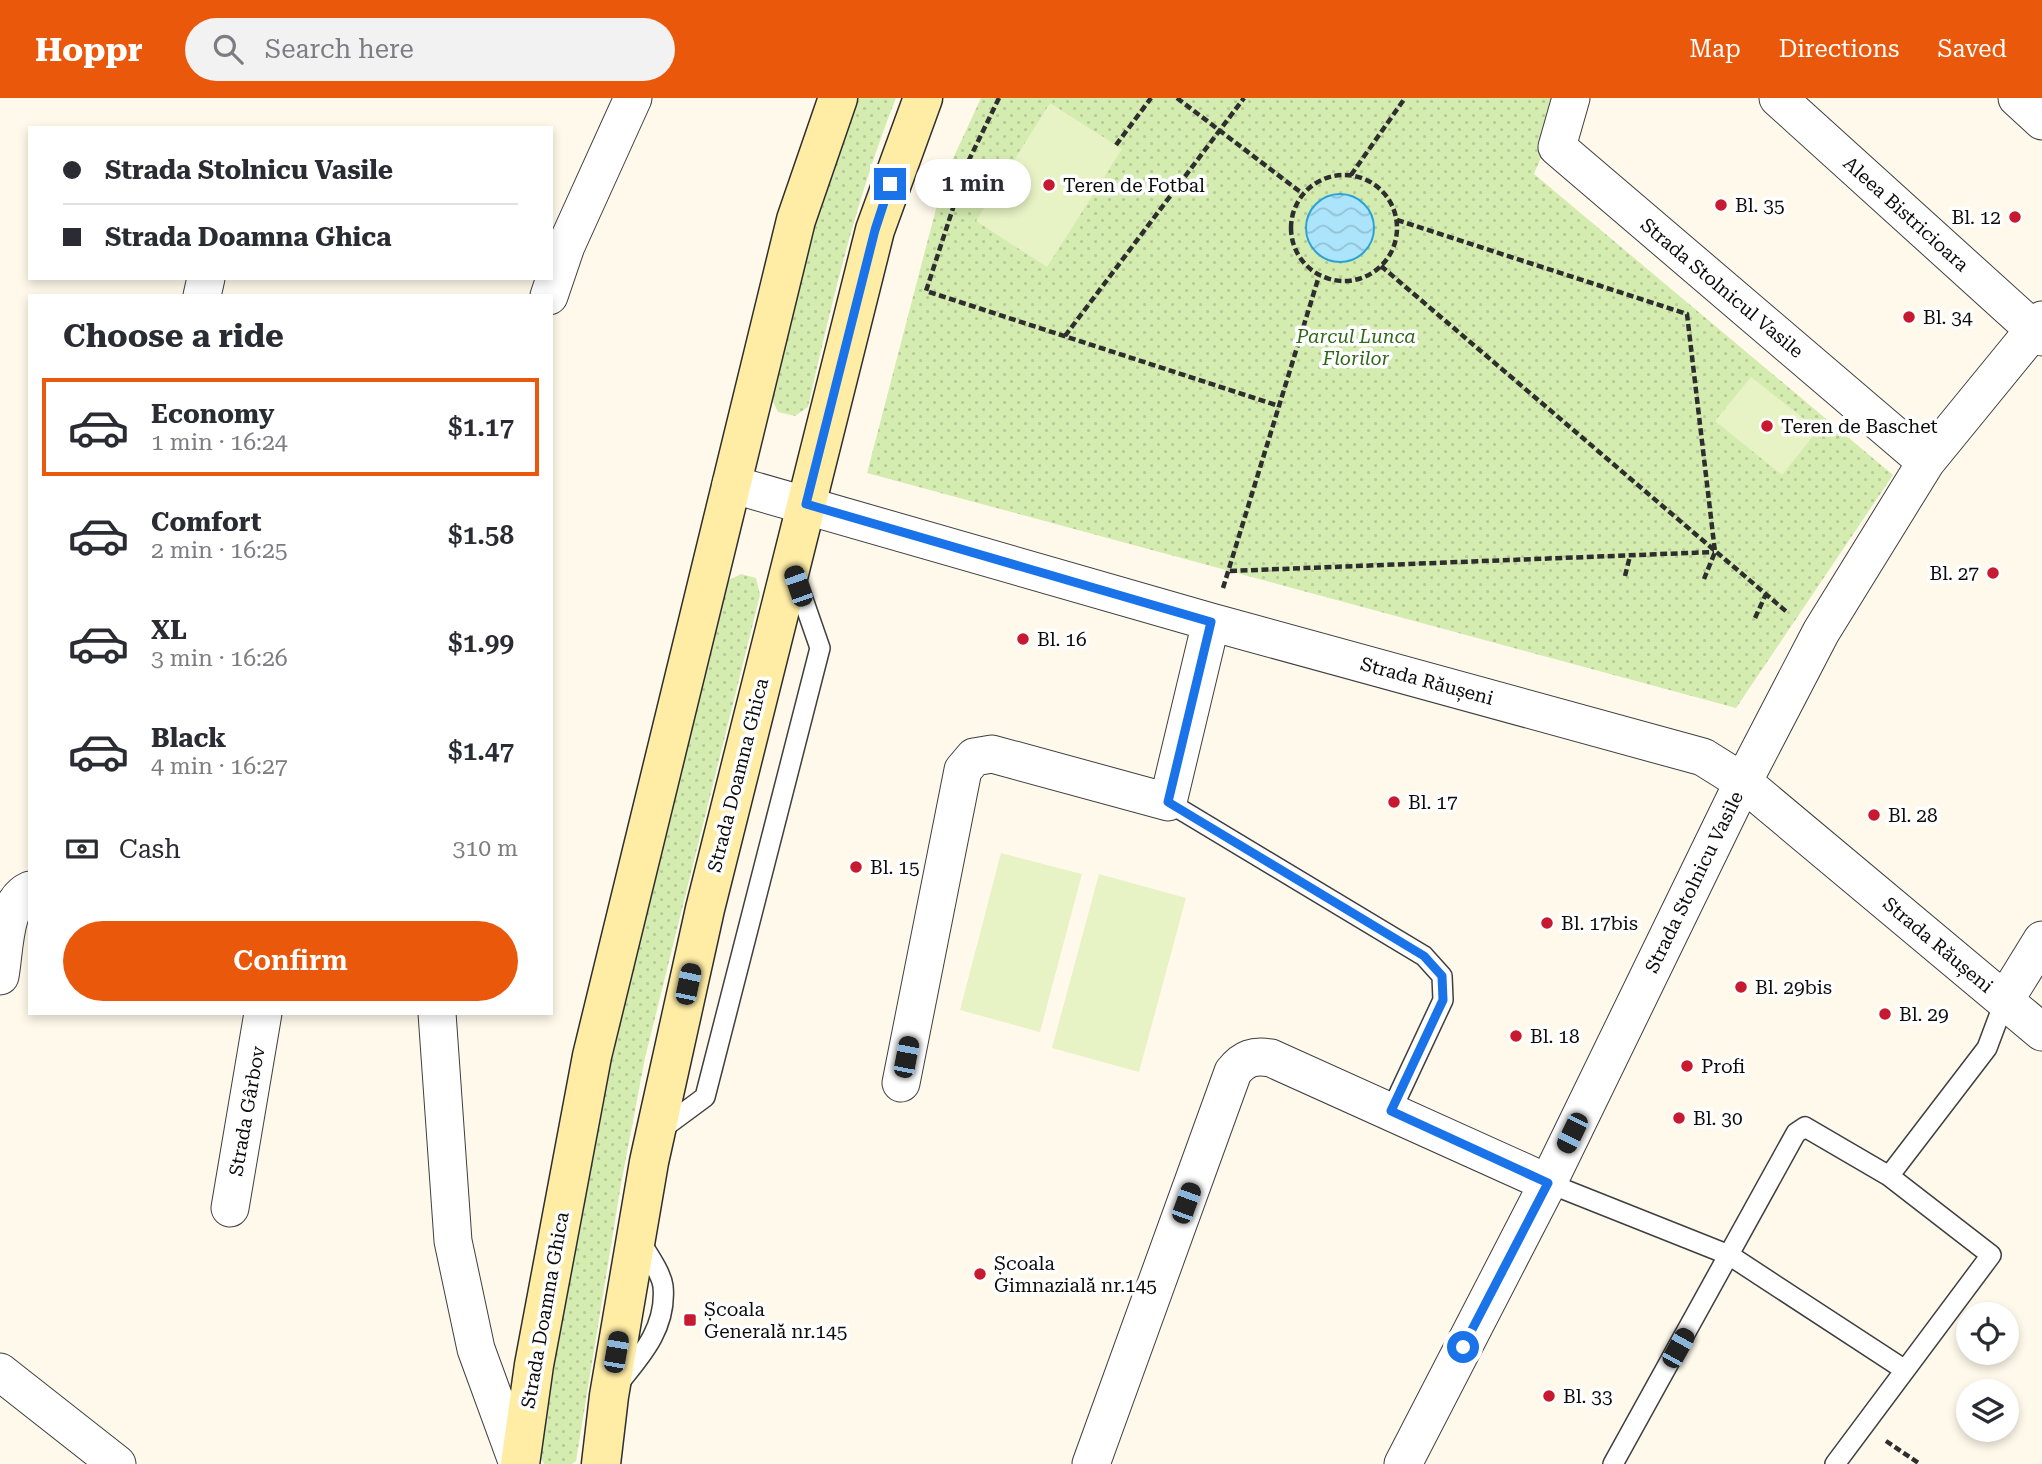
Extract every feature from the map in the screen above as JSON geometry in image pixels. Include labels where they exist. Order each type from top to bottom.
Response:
[{"type":"main road","name":"Strada Doamna Ghica","points":[[519,1464],[534,1365],[592,1056],[796,220],[838,98]]},
{"type":"main road","name":"Strada Doamna Ghica","points":[[601,1464],[609,1396],[655,1134],[708,895],[875,230],[923,98]]},
{"type":"street","points":[[550,294],[566,246],[633,98]]},
{"type":"street","name":"Strada Stolnicul Vasile","points":[[1571,98],[1557,147],[1926,462]]},
{"type":"street","name":"Aleea Bistricioara","points":[[1778,98],[2039,329]]},
{"type":"street","points":[[2017,98],[2042,121]]},
{"type":"street","name":"Strada Stolnicu Vasile","points":[[1403,1464],[1548,1183],[1743,782],[1822,632],[1926,462],[2039,329]]},
{"type":"street","name":"Strada Răușeni","points":[[731,484],[1211,622],[1703,758],[1743,782],[2042,1032]]},
{"type":"street","points":[[901,1083],[963,770],[974,757],[992,754],[1168,802],[1211,622]]},
{"type":"street","points":[[0,976],[12,906],[24,893]]},
{"type":"street","points":[[2005,1000],[2042,940]]},
{"type":"street","name":"Strada Gârbov","points":[[230,1208],[264,1015]]},
{"type":"street","points":[[437,1015],[453,1241],[476,1349],[519,1464]]},
{"type":"street","points":[[1091,1464],[1233,1073],[1240,1063],[1258,1056],[1271,1058],[1548,1183]]},
{"type":"street","points":[[0,1372],[117,1464]]},
{"type":"lane","points":[[1168,802],[1424,956],[1442,976],[1443,1000],[1391,1111]]},
{"type":"lane","points":[[1889,1177],[1987,1048],[2005,1000]]},
{"type":"lane","points":[[1613,1464],[1796,1133],[1805,1128],[1889,1177],[1991,1255],[1835,1464]]},
{"type":"lane","points":[[1548,1183],[1729,1255],[1905,1370]]},
{"type":"path","points":[[999,98],[968,162],[926,291],[1279,405]]},
{"type":"path","points":[[1116,145],[1151,98]]},
{"type":"path","points":[[1177,98],[1303,194]]},
{"type":"path","points":[[1065,336],[1244,98]]},
{"type":"path","points":[[1351,175],[1405,98]]},
{"type":"path","points":[[1351,175],[1368,180],[1384,192],[1397,220],[1396,239],[1381,266],[1367,277],[1342,282],[1319,275],[1301,260],[1293,243],[1291,224],[1303,194],[1322,179],[1351,175]]},
{"type":"path","points":[[1397,220],[1687,314],[1715,552],[1704,579]]},
{"type":"path","points":[[1381,266],[1715,552],[1796,619],[1822,632]]},
{"type":"path","points":[[1211,622],[1230,571],[1319,275]]},
{"type":"path","points":[[1230,571],[1715,552]]},
{"type":"path","points":[[1625,576],[1630,556]]},
{"type":"path","points":[[1755,618],[1766,594]]},
{"type":"path","points":[[1864,1426],[1920,1464]]},
{"type":"green space","points":[[859,98],[896,98],[857,212],[808,407],[795,416],[778,412],[771,398],[823,196]]},
{"type":"green space","name":"Parcul Lunca Florilor","points":[[981,98],[1566,98],[1534,174],[1893,475],[1736,708],[867,473],[944,178]]},
{"type":"green space","name":"Teren de Fotbal","points":[[1050,103],[1122,149],[1047,267],[976,221]]},
{"type":"green space","name":"Teren de Baschet","points":[[1751,377],[1818,430],[1782,475],[1715,421]]},
{"type":"green space","points":[[741,574],[756,578],[760,595],[645,1058],[621,1184],[576,1461],[572,1464],[544,1464],[538,1452],[618,1022],[727,581]]},
{"type":"green space","points":[[1001,853],[1082,874],[1040,1032],[960,1010]]},
{"type":"green space","points":[[1099,874],[1186,898],[1139,1072],[1052,1048]]},
{"type":"water","points":[[1333,194],[1347,194],[1359,199],[1369,209],[1374,228],[1369,247],[1359,257],[1347,262],[1333,262],[1321,257],[1311,247],[1306,235],[1306,221],[1311,209],[1321,199]]},
{"type":"place","name":"Teren de Fotbal","points":[[1049,185]]},
{"type":"place","name":"Bl. 35","points":[[1721,205]]},
{"type":"place","name":"Bl. 12","points":[[2015,217]]},
{"type":"place","name":"Bl. 34","points":[[1909,317]]},
{"type":"place","name":"Teren de Baschet","points":[[1767,426]]},
{"type":"place","name":"Bl. 27","points":[[1993,573]]},
{"type":"place","name":"Bl. 16","points":[[1023,639]]},
{"type":"place","name":"Bl. 17","points":[[1394,802]]},
{"type":"place","name":"Bl. 28","points":[[1874,815]]},
{"type":"place","name":"Bl. 15","points":[[856,867]]},
{"type":"place","name":"Bl. 17bis","points":[[1547,923]]},
{"type":"place","name":"Bl. 29bis","points":[[1741,987]]},
{"type":"place","name":"Bl. 29","points":[[1885,1014]]},
{"type":"place","name":"Bl. 18","points":[[1516,1036]]},
{"type":"place","name":"Profi","points":[[1687,1066]]},
{"type":"place","name":"Bl. 30","points":[[1679,1118]]},
{"type":"place","name":"Școala Gimnazială nr.145","points":[[980,1274]]},
{"type":"place","name":"Școala Generală nr.145","points":[[690,1320]]},
{"type":"place","name":"Bl. 33","points":[[1549,1396]]},
{"type":"route","points":[[890,184],[875,230],[806,504],[1211,622],[1168,802],[1424,956],[1442,976],[1443,1000],[1391,1111],[1548,1183],[1463,1347]]}]
